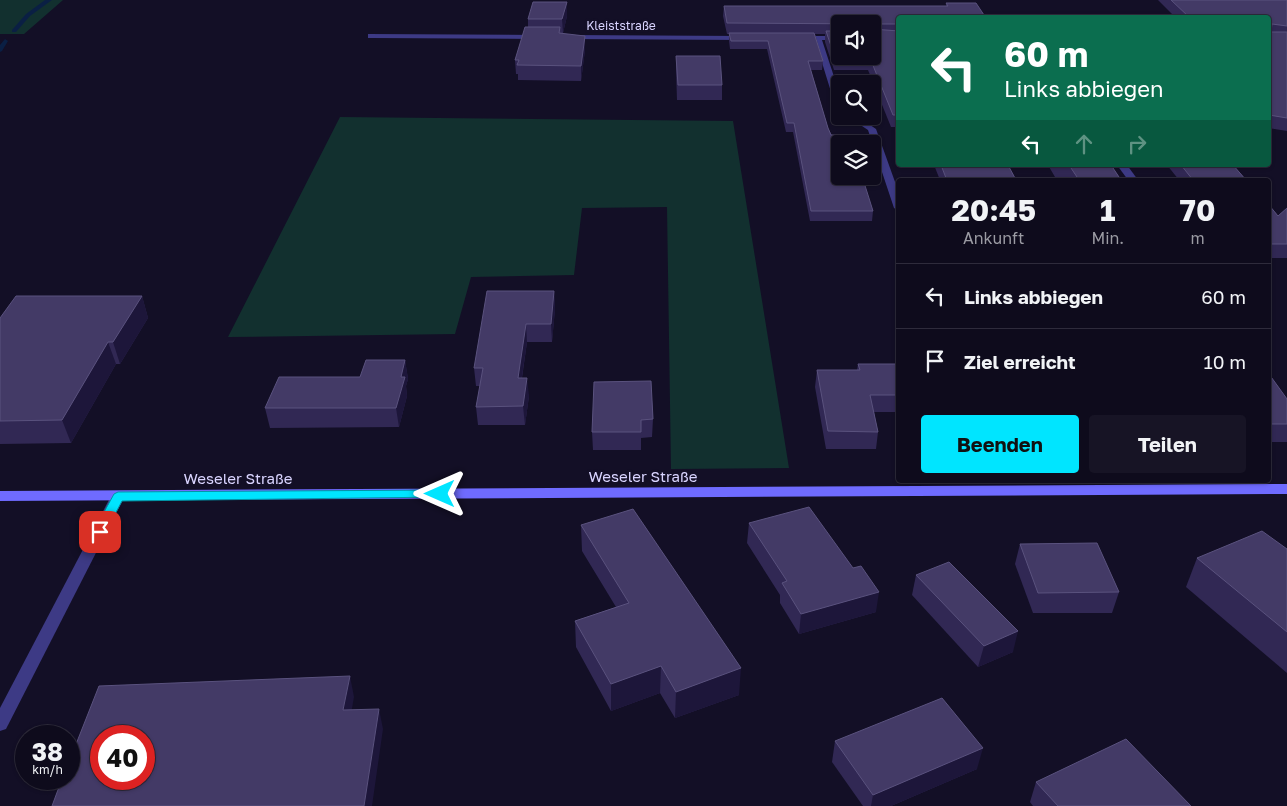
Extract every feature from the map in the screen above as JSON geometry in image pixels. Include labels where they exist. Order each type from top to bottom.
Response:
[{"type":"street","points":[[371,36],[550,37]]},
{"type":"street","name":"Kleiststraße","points":[[560,37],[758,38]]},
{"type":"street","points":[[788,38],[831,38]]},
{"type":"street","points":[[818,38],[831,79]]},
{"type":"street","points":[[866,125],[872,129],[896,199]]},
{"type":"street","points":[[1123,167],[1132,178]]},
{"type":"street","name":"Weseler Straße","points":[[0,496],[1287,489]]},
{"type":"street","points":[[0,724],[118,496]]},
{"type":"green space","points":[[0,0],[63,0],[24,34],[0,34]]},
{"type":"green space","points":[[340,117],[733,121],[789,468],[671,469],[667,207],[582,208],[574,275],[471,277],[455,334],[228,337]]},
{"type":"building","points":[[1171,0],[1287,0],[1287,26],[1272,24],[1271,32],[1271,15],[1187,15]]},
{"type":"building","points":[[533,2],[567,2],[562,19],[528,19]]},
{"type":"building","points":[[946,3],[976,3],[984,15],[896,15],[896,24],[881,24],[881,15],[831,15],[831,24],[727,23],[724,6],[948,6]]},
{"type":"building","points":[[525,27],[560,27],[559,33],[585,36],[581,66],[517,65],[519,60],[515,60]]},
{"type":"building","points":[[881,30],[896,31],[896,115],[893,115],[881,85],[881,75],[877,75],[873,65],[881,65]]},
{"type":"building","points":[[826,31],[831,31],[831,46]]},
{"type":"building","points":[[1271,32],[1287,32],[1287,118],[1271,115]]},
{"type":"building","points":[[729,33],[814,33],[823,61],[808,61],[831,135],[831,185],[865,185],[873,211],[811,211],[794,123],[787,123],[768,41],[731,41]]},
{"type":"building","points":[[676,56],[720,56],[722,85],[678,85]]},
{"type":"building","points":[[942,167],[1009,167],[1015,178],[946,178]]},
{"type":"building","points":[[1070,167],[1112,167],[1120,178],[1078,178]]},
{"type":"building","points":[[1183,167],[1235,167],[1244,178],[1191,178]]},
{"type":"building","points":[[1271,207],[1278,216],[1287,208],[1287,244],[1271,244]]},
{"type":"building","points":[[487,291],[554,291],[551,324],[526,324],[518,378],[527,378],[523,406],[476,407],[483,368],[474,368]]},
{"type":"building","points":[[16,296],[142,296],[113,342],[108,342],[62,420],[0,421],[0,318]]},
{"type":"building","points":[[366,360],[405,360],[401,377],[405,377],[396,408],[265,408],[279,377],[360,377]]},
{"type":"building","points":[[858,364],[896,364],[896,395],[870,395],[878,432],[828,431],[817,370],[860,370]]},
{"type":"building","points":[[1271,377],[1287,399],[1287,424],[1271,424]]},
{"type":"building","points":[[651,381],[653,419],[641,420],[641,432],[592,432],[594,382]]},
{"type":"building","points":[[809,507],[853,568],[861,566],[879,592],[801,614],[782,583],[787,581],[749,523]]},
{"type":"building","points":[[633,509],[741,668],[676,692],[661,666],[611,684],[575,621],[629,603],[581,525]]},
{"type":"building","points":[[1262,531],[1287,549],[1287,632],[1197,558]]},
{"type":"building","points":[[1097,543],[1119,592],[1038,593],[1020,544]]},
{"type":"building","points":[[949,562],[1018,631],[984,646],[916,575]]},
{"type":"building","points":[[350,676],[343,710],[379,709],[364,806],[52,806],[58,790],[80,790],[80,734],[99,686]]},
{"type":"building","points":[[942,698],[983,748],[873,795],[835,741]]},
{"type":"building","points":[[1126,739],[1191,806],[1058,806],[1036,782]]},
{"type":"waterway","points":[[14,31],[28,15],[49,0]]},
{"type":"waterway","points":[[0,50],[5,41]]},
{"type":"route","points":[[100,532],[118,496],[440,494]]}]
